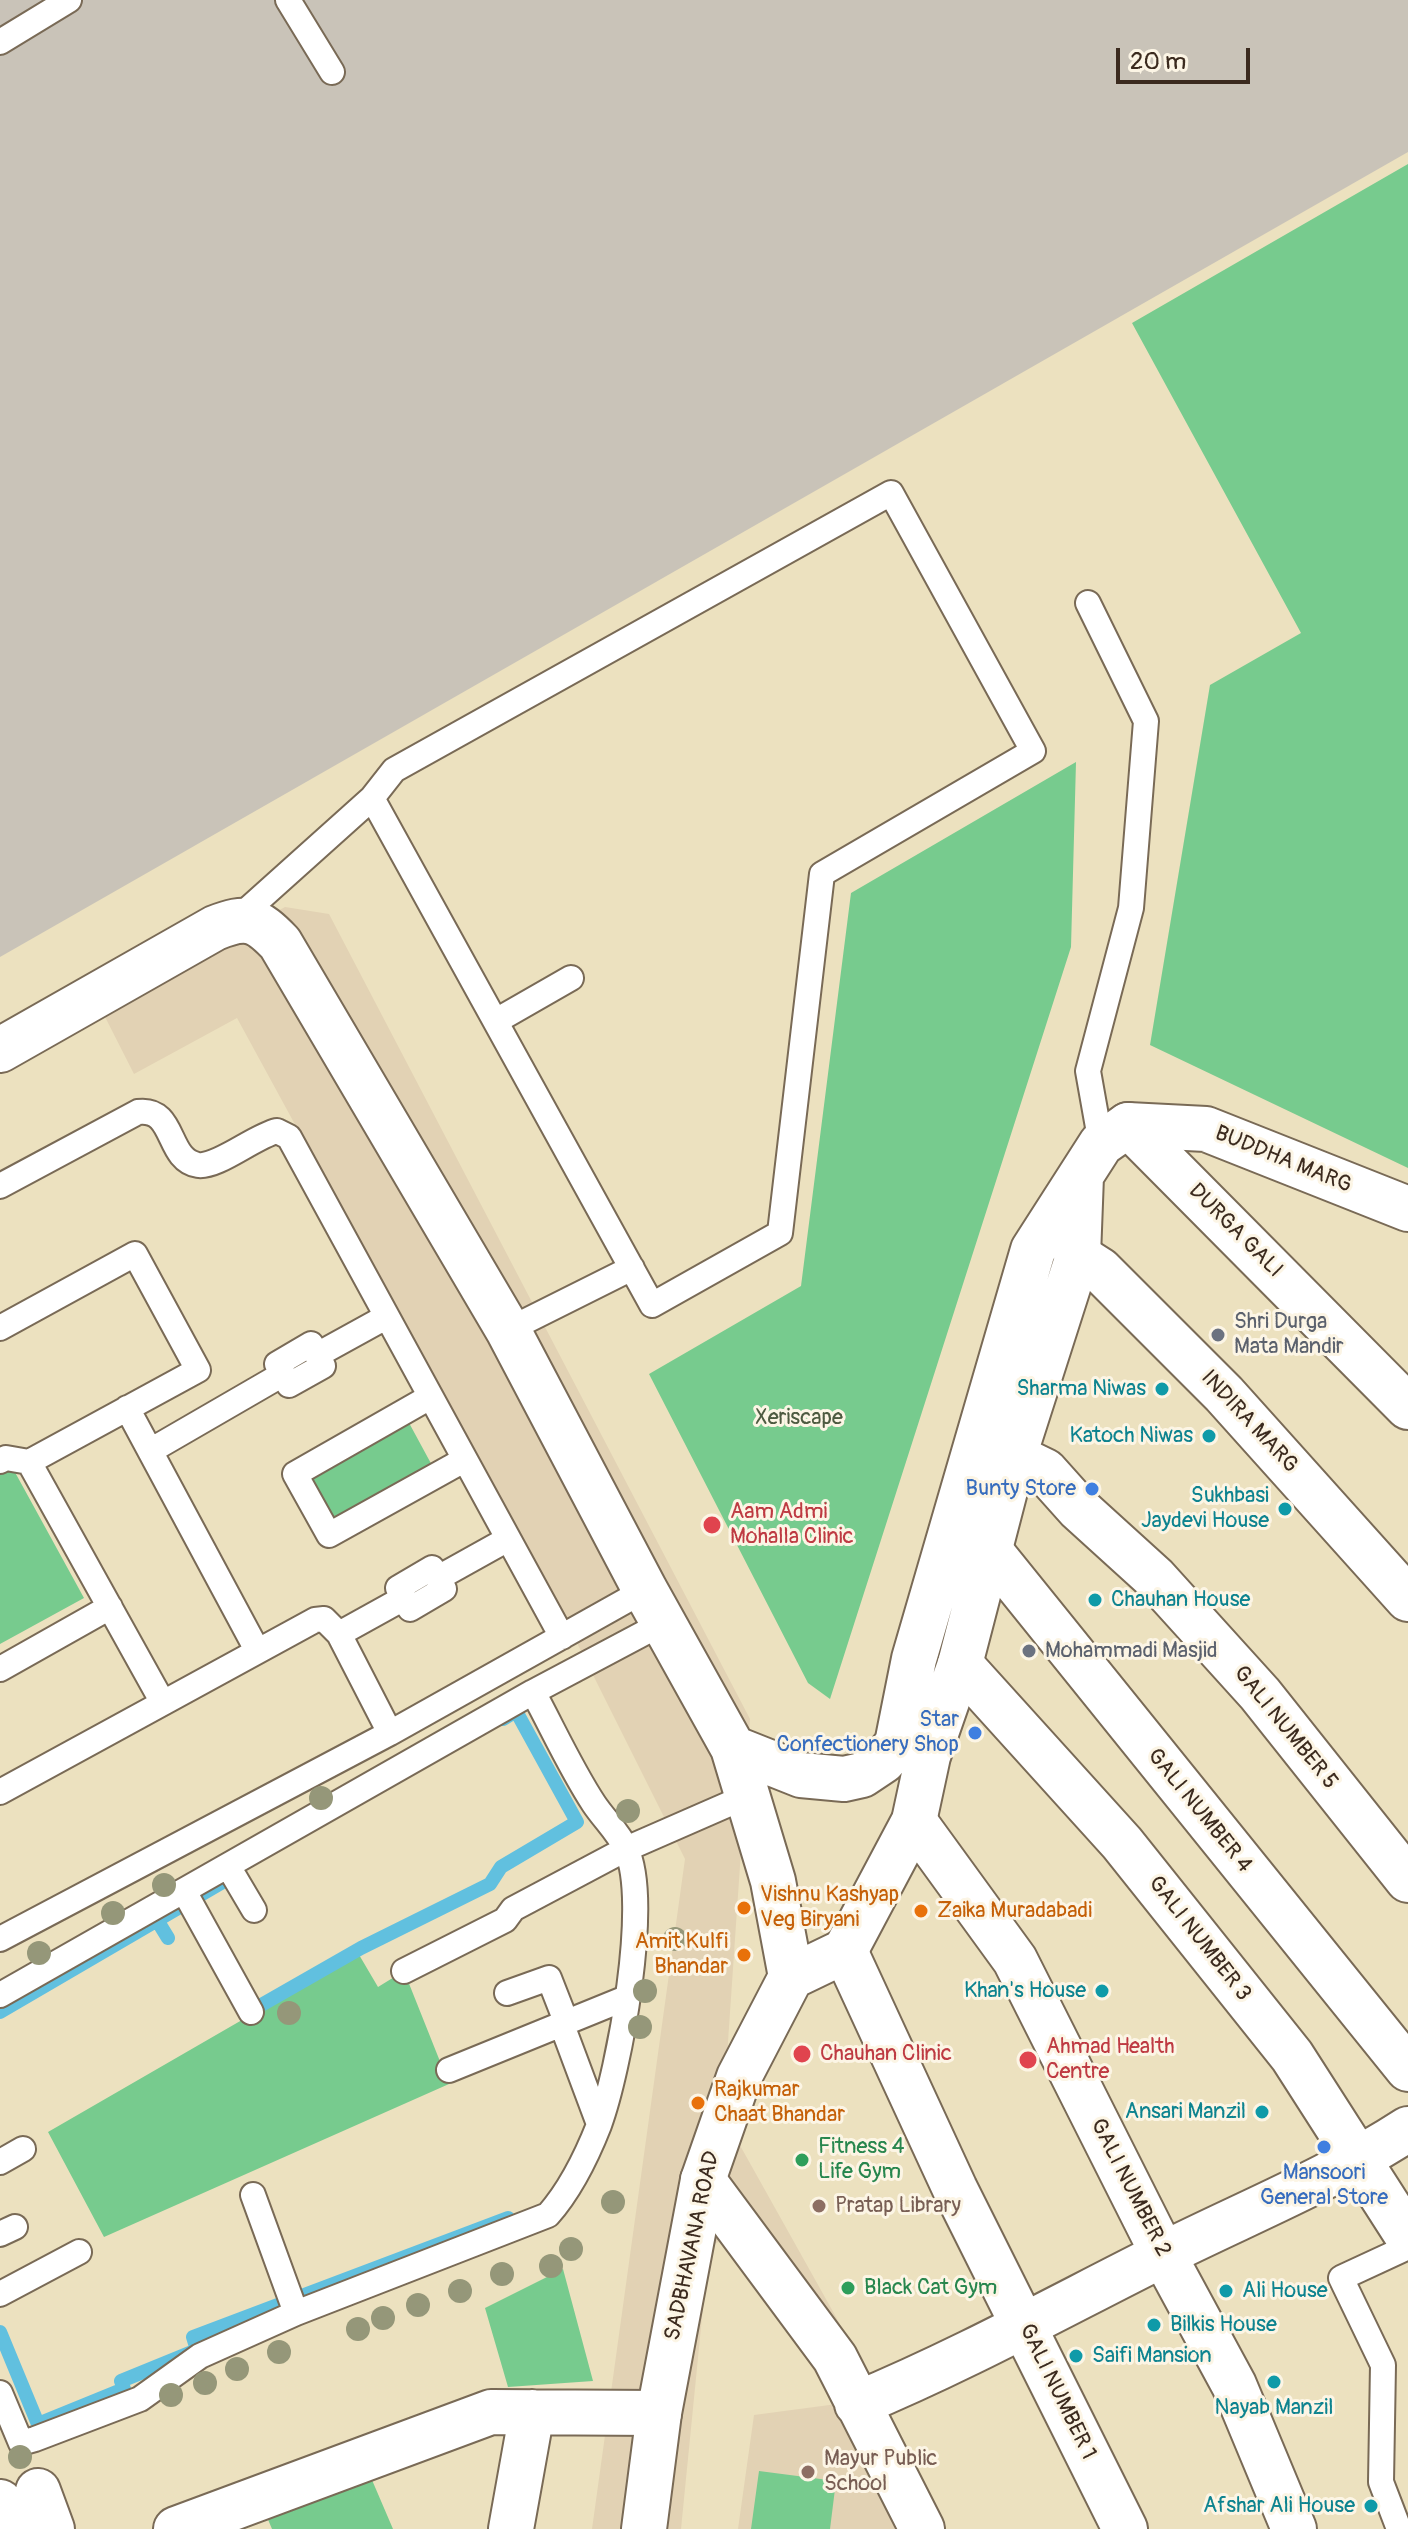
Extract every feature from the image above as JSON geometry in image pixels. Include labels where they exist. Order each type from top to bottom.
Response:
[{"type":"street","points":[[0,1050],[215,928],[236,920],[261,923],[280,943],[508,1330],[733,1748],[745,1797],[773,1881],[791,1977],[845,1951],[914,1821],[914,1659],[996,1447],[1078,1256],[1103,1148]]},
{"type":"street","name":"BUDDHA MARG","points":[[1103,1148],[1206,1129],[1408,1209]]},
{"type":"street","points":[[733,1748],[801,1775],[844,1779],[912,1750],[960,1664],[991,1552],[996,1447],[1033,1250],[1103,1148]]},
{"type":"street","name":"DURGA GALI","points":[[1103,1148],[1408,1407]]},
{"type":"street","name":"INDIRA MARG","points":[[1078,1256],[1100,1270],[1224,1394],[1408,1599]]},
{"type":"street","name":"GALI NUMBER 5","points":[[996,1447],[1045,1471],[1079,1509],[1155,1578],[1260,1694],[1408,1880]]},
{"type":"street","name":"GALI NUMBER 4","points":[[991,1552],[1408,2069]]},
{"type":"street","name":"GALI NUMBER 3","points":[[960,1664],[1122,1843],[1292,2056],[1408,2237]]},
{"type":"street","name":"GALI NUMBER 2","points":[[914,1821],[1015,1960],[1163,2254],[1234,2385],[1294,2529]]},
{"type":"street","name":"GALI NUMBER 1","points":[[845,1951],[955,2189],[1125,2529]]},
{"type":"street","name":"SADBHAVANA ROAD","points":[[644,2529],[659,2413],[703,2180],[739,2077],[791,1977]]},
{"type":"street","points":[[857,2404],[1025,2326],[1163,2254],[1359,2160],[1408,2129]]},
{"type":"street","points":[[703,2180],[835,2358],[922,2529]]},
{"type":"street","points":[[176,2529],[491,2412],[659,2413]]},
{"type":"street","points":[[511,2529],[532,2412]]},
{"type":"street","points":[[9,2529],[30,2508]]},
{"type":"lane","points":[[0,42],[69,0]]},
{"type":"lane","points":[[288,0],[332,72]]},
{"type":"lane","points":[[236,920],[372,798],[394,770],[891,493],[1033,751],[822,874],[780,1233],[652,1305],[372,798]]},
{"type":"lane","points":[[1088,603],[1146,721],[1131,908],[1088,1071],[1103,1148]]},
{"type":"lane","points":[[496,1021],[571,978]]},
{"type":"lane","points":[[0,1186],[138,1112],[149,1110],[160,1116],[184,1158],[196,1165],[208,1165],[264,1134],[277,1131],[289,1137],[562,1637]]},
{"type":"lane","points":[[0,1328],[135,1254],[198,1370],[29,1462],[6,1458],[0,1461]]},
{"type":"lane","points":[[508,1330],[632,1268]]},
{"type":"lane","points":[[150,1451],[283,1374],[289,1385],[323,1366],[317,1355],[386,1317]]},
{"type":"lane","points":[[430,1397],[295,1474],[329,1535],[464,1460]]},
{"type":"lane","points":[[127,1408],[257,1650]]},
{"type":"lane","points":[[29,1462],[163,1703]]},
{"type":"lane","points":[[339,1634],[404,1598],[410,1609],[444,1589],[438,1578],[508,1539]]},
{"type":"lane","points":[[0,1939],[390,1733],[562,1637],[654,1606]]},
{"type":"lane","points":[[0,1995],[533,1692],[654,1606]]},
{"type":"lane","points":[[0,1669],[110,1607]]},
{"type":"lane","points":[[0,1792],[315,1620],[324,1619],[339,1634],[390,1733]]},
{"type":"lane","points":[[0,2393],[21,2443],[140,2399],[200,2356],[296,2313],[548,2215],[568,2192],[599,2124],[611,2084],[626,1998],[637,1887],[626,1849],[594,1803],[533,1692]]},
{"type":"lane","points":[[404,1971],[505,1920],[513,1909],[626,1849],[745,1797]]},
{"type":"lane","points":[[228,1866],[254,1910]]},
{"type":"lane","points":[[184,1891],[251,2012]]},
{"type":"lane","points":[[507,1993],[549,1978],[599,2124]]},
{"type":"lane","points":[[449,2070],[626,1998]]},
{"type":"lane","points":[[0,2162],[23,2149]]},
{"type":"lane","points":[[253,2195],[296,2313]]},
{"type":"lane","points":[[1399,2529],[1381,2482],[1383,2365],[1341,2278],[1408,2247]]},
{"type":"lane","points":[[0,2294],[79,2252]]},
{"type":"shaded area","points":[[0,0],[1408,0],[1408,152],[0,957]]},
{"type":"shaded area","points":[[285,907],[329,914],[750,1719],[723,2115],[836,2317],[946,2529],[738,2529],[754,2415],[837,2404],[724,2239],[709,2247],[681,2529],[592,2529],[685,1859],[571,1631],[237,1018],[134,1074],[101,1009]]},
{"type":"green space","points":[[1408,164],[1408,1168],[1150,1045],[1210,685],[1301,633],[1132,323]]},
{"type":"green space","name":"Xeriscape","points":[[1076,762],[1071,947],[830,1699],[808,1683],[649,1374],[801,1286],[851,893]]},
{"type":"green space","points":[[408,1421],[434,1469],[334,1524],[308,1477]]},
{"type":"green space","points":[[11,1465],[84,1598],[0,1644],[0,1471]]},
{"type":"green space","points":[[358,1953],[378,1987],[404,1971],[449,2084],[104,2237],[48,2132]]},
{"type":"green space","points":[[563,2269],[593,2381],[508,2387],[485,2308]]},
{"type":"green space","points":[[366,2466],[393,2529],[272,2529],[264,2510]]},
{"type":"green space","points":[[759,2471],[836,2481],[830,2529],[751,2529]]},
{"type":"waterway","points":[[263,2004],[361,1948],[490,1884],[501,1867],[577,1822],[516,1711],[503,1719]]},
{"type":"waterway","points":[[0,2012],[233,1876]]},
{"type":"waterway","points":[[157,1920],[168,1938]]},
{"type":"waterway","points":[[0,2332],[38,2424],[124,2389],[121,2381],[197,2350],[193,2337],[508,2218]]},
{"type":"place","name":"Shri Durga Mata Mandir","points":[[1218,1335]]},
{"type":"place","name":"Sharma Niwas","points":[[1162,1389]]},
{"type":"place","name":"Katoch Niwas","points":[[1209,1436]]},
{"type":"place","name":"Bunty Store","points":[[1092,1489]]},
{"type":"place","name":"Sukhbasi Jaydevi House","points":[[1285,1509]]},
{"type":"place","name":"Aam Admi Mohalla Clinic","points":[[712,1525]]},
{"type":"place","name":"Chauhan House","points":[[1095,1600]]},
{"type":"place","name":"Mohammadi Masjid","points":[[1029,1651]]},
{"type":"place","name":"Star Confectionery Shop","points":[[975,1733]]},
{"type":"place","name":"Vishnu Kashyap Veg Biryani","points":[[744,1908]]},
{"type":"place","name":"Zaika Muradabadi","points":[[921,1911]]},
{"type":"place","name":"Amit Kulfi Bhandar","points":[[744,1955]]},
{"type":"place","name":"Khan's House","points":[[1102,1991]]},
{"type":"place","name":"Chauhan Clinic","points":[[802,2054]]},
{"type":"place","name":"Ahmad Health Centre","points":[[1028,2060]]},
{"type":"place","name":"Rajkumar Chaat Bhandar","points":[[698,2103]]},
{"type":"place","name":"Ansari Manzil","points":[[1262,2112]]},
{"type":"place","name":"Mansoori General Store","points":[[1324,2147]]},
{"type":"place","name":"Fitness 4 Life Gym","points":[[802,2160]]},
{"type":"place","name":"Pratap Library","points":[[819,2206]]},
{"type":"place","name":"Black Cat Gym","points":[[848,2288]]},
{"type":"place","name":"Ali House","points":[[1226,2291]]},
{"type":"place","name":"Bilkis House","points":[[1154,2325]]},
{"type":"place","name":"Saifi Mansion","points":[[1076,2356]]},
{"type":"place","name":"Nayab Manzil","points":[[1274,2382]]},
{"type":"place","name":"Mayur Public School","points":[[808,2472]]},
{"type":"place","name":"Afshar Ali House","points":[[1371,2506]]}]
